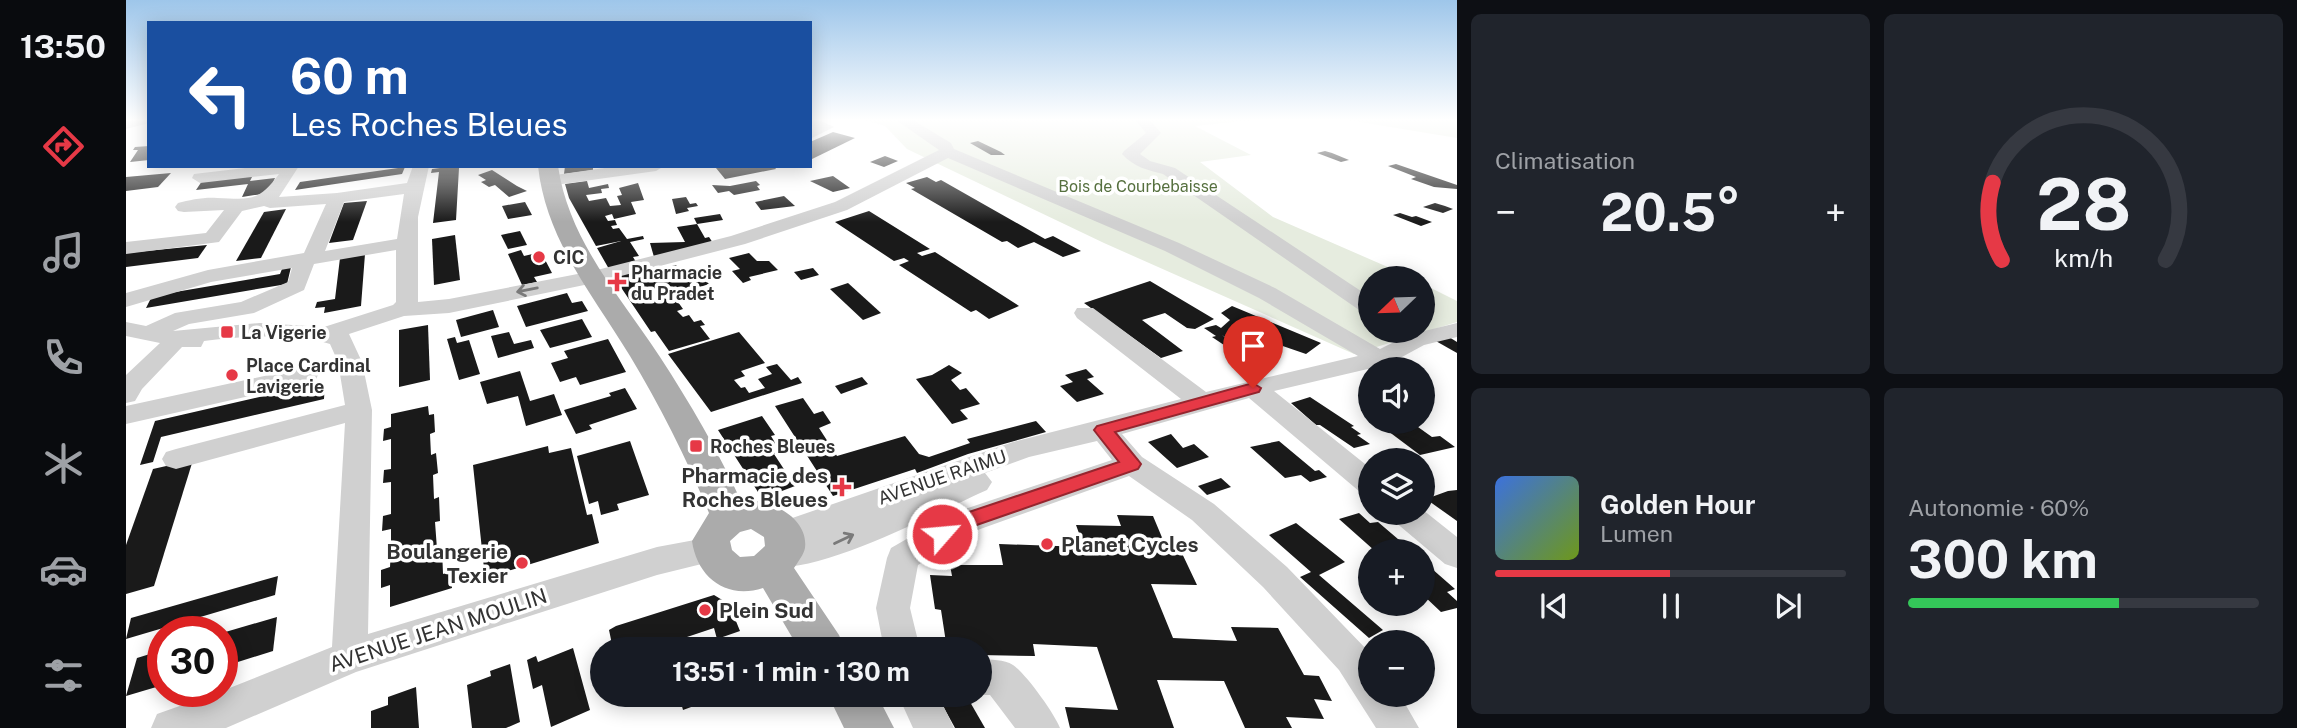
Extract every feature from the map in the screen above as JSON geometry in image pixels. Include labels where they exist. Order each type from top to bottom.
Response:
[{"type":"main road","points":[[548,174],[558,214],[594,277],[647,359],[695,446],[721,534],[723,568],[747,575],[779,552]]},
{"type":"main road","points":[[721,534],[740,515],[762,516],[771,520],[779,552],[818,637]]},
{"type":"main road","points":[[858,707],[870,728]]},
{"type":"street","points":[[126,329],[197,343],[233,343],[330,335],[401,310],[449,306],[594,277],[738,240],[841,206],[943,154]]},
{"type":"street","points":[[952,154],[1172,247],[1267,293],[1377,357]]},
{"type":"street","points":[[1130,154],[1144,164],[1169,171],[1358,299]]},
{"type":"street","points":[[200,178],[292,168],[267,203]]},
{"type":"street","points":[[401,310],[407,304],[406,243],[414,187],[424,168]]},
{"type":"street","points":[[548,174],[629,168]]},
{"type":"street","points":[[184,207],[216,203],[236,206],[337,198],[414,187]]},
{"type":"street","points":[[150,334],[183,318],[246,308],[297,286],[337,198]]},
{"type":"street","points":[[126,248],[214,247],[236,206]]},
{"type":"street","points":[[126,300],[208,276],[406,243]]},
{"type":"street","points":[[1085,313],[1202,402]]},
{"type":"street","name":"AVENUE RAIMU","points":[[1384,357],[1416,340],[1457,330]]},
{"type":"street","points":[[330,335],[340,339],[353,366],[359,410],[350,657]]},
{"type":"street","points":[[126,395],[131,385],[178,338]]},
{"type":"street","name":"AVENUE RAIMU","points":[[779,552],[828,546],[896,504],[1103,430],[1253,388],[1358,364]]},
{"type":"street","points":[[126,415],[306,375]]},
{"type":"street","points":[[1253,388],[1358,474]]},
{"type":"street","points":[[176,459],[359,410]]},
{"type":"street","points":[[1103,430],[1132,464],[1203,512],[1275,577],[1358,667]]},
{"type":"street","points":[[899,637],[893,608],[903,558],[961,523],[1132,464]]},
{"type":"street","points":[[1420,525],[1457,555]]},
{"type":"street","name":"AVENUE JEAN MOULIN","points":[[171,728],[203,718],[350,657],[657,561],[721,534]]},
{"type":"street","points":[[992,678],[1000,678],[1040,728]]},
{"type":"street","points":[[923,707],[934,728]]},
{"type":"street","points":[[1385,707],[1399,728]]},
{"type":"green space","name":"Bois de Courbebaisse","points":[[917,154],[1249,154],[1251,155],[1200,162],[1273,217],[1385,266],[1358,266],[1358,343],[1389,343],[1354,354],[1104,243]]},
{"type":"green space","name":"Bois de Courbebaisse","points":[[1435,290],[1457,301],[1457,322],[1435,329]]},
{"type":"building","points":[[135,154],[147,154],[147,160],[130,162]]},
{"type":"building","points":[[1320,154],[1334,154],[1349,160],[1341,162]]},
{"type":"building","points":[[885,156],[898,161],[884,167],[870,162]]},
{"type":"building","points":[[1396,164],[1457,185],[1457,189],[1434,187],[1411,179],[1416,177],[1388,166]]},
{"type":"building","points":[[405,168],[402,174],[295,190],[300,182]]},
{"type":"building","points":[[459,168],[456,220],[433,223],[439,172],[431,173],[432,169]]},
{"type":"building","points":[[565,168],[593,168],[593,170],[564,174]]},
{"type":"building","points":[[716,168],[776,169],[725,179]]},
{"type":"building","points":[[492,170],[527,191],[509,197],[495,185],[489,187],[481,182],[486,180],[478,175]]},
{"type":"building","points":[[171,173],[158,187],[126,191],[126,177]]},
{"type":"building","points":[[253,175],[250,181],[275,178],[268,193],[242,197],[248,184],[196,190],[202,181]]},
{"type":"building","points":[[833,176],[850,188],[833,192],[810,181]]},
{"type":"building","points":[[927,177],[936,182],[941,180],[1045,239],[1053,236],[1081,251],[1063,257],[1034,242],[1018,248],[1007,241],[1002,242],[911,189],[915,188],[906,183]]},
{"type":"building","points":[[587,181],[589,188],[608,184],[609,188],[601,189],[602,193],[586,195],[589,201],[606,198],[610,206],[621,205],[617,196],[622,195],[619,188],[638,183],[644,200],[631,202],[636,214],[614,219],[612,214],[605,216],[608,221],[615,220],[617,225],[611,226],[613,229],[619,228],[627,239],[643,236],[644,239],[630,242],[639,256],[633,257],[636,262],[609,269],[597,248],[621,241],[596,246],[569,198],[565,184]]},
{"type":"building","points":[[756,181],[760,190],[734,195],[729,191],[718,193],[712,185],[730,186]]},
{"type":"building","points":[[784,196],[795,206],[761,210],[755,202]]},
{"type":"building","points":[[686,197],[690,204],[696,203],[698,206],[676,214],[672,199]]},
{"type":"building","points":[[367,201],[353,240],[329,243],[344,203]]},
{"type":"building","points":[[525,202],[532,215],[508,219],[502,206]]},
{"type":"building","points":[[1435,203],[1453,209],[1443,213],[1423,207]]},
{"type":"building","points":[[286,209],[261,258],[236,261],[264,212]]},
{"type":"building","points":[[869,211],[930,249],[917,253],[922,256],[935,252],[1019,306],[989,319],[976,310],[971,312],[899,265],[909,261],[904,258],[894,261],[835,222]]},
{"type":"building","points":[[1400,213],[1432,222],[1421,226],[1393,215]]},
{"type":"building","points":[[720,214],[723,220],[697,224],[694,218]]},
{"type":"building","points":[[697,224],[705,238],[709,237],[713,243],[654,257],[650,243],[685,242],[677,227]]},
{"type":"building","points":[[520,231],[527,245],[508,249],[501,235]]},
{"type":"building","points":[[455,235],[460,280],[434,285],[432,239]]},
{"type":"building","points":[[207,245],[198,258],[126,267],[126,253]]},
{"type":"building","points":[[521,250],[524,256],[541,252],[552,273],[534,277],[537,282],[522,285],[508,254]]},
{"type":"building","points":[[749,253],[757,261],[769,261],[778,270],[749,277],[751,280],[743,283],[732,271],[740,269],[729,258]]},
{"type":"building","points":[[365,254],[361,306],[324,313],[325,307],[315,308],[317,302],[335,299],[340,258]]},
{"type":"building","points":[[657,265],[659,267],[638,271],[645,281],[673,273],[668,267],[676,265],[681,271],[694,267],[709,284],[700,287],[689,274],[673,279],[687,276],[696,288],[664,297],[666,299],[711,286],[716,292],[678,302],[683,309],[677,311],[683,317],[689,315],[694,322],[701,320],[705,325],[700,326],[710,339],[669,351],[655,331],[651,332],[612,274]]},
{"type":"building","points":[[291,267],[287,284],[146,308],[152,296],[280,274],[282,269]]},
{"type":"building","points":[[813,268],[819,275],[801,280],[794,272]]},
{"type":"building","points":[[1150,281],[1214,319],[1195,329],[1187,328],[1165,313],[1142,320],[1183,351],[1161,358],[1084,303]]},
{"type":"building","points":[[848,283],[881,313],[863,320],[830,289]]},
{"type":"building","points":[[567,293],[572,303],[582,301],[588,311],[526,327],[517,306]]},
{"type":"building","points":[[1232,306],[1321,343],[1306,354],[1259,341],[1253,346],[1248,343],[1242,348],[1222,335],[1243,352],[1254,357],[1262,355],[1274,364],[1266,366],[1256,358],[1265,366],[1258,368],[1212,337],[1216,336],[1204,328],[1216,325],[1221,328],[1230,320],[1221,313]]},
{"type":"building","points":[[493,310],[499,327],[461,337],[456,320]]},
{"type":"building","points":[[582,319],[592,337],[550,348],[540,330]]},
{"type":"building","points":[[428,325],[430,380],[399,387],[399,330]]},
{"type":"building","points":[[509,332],[514,344],[531,340],[534,348],[498,358],[491,336]]},
{"type":"building","points":[[739,332],[765,363],[741,371],[745,376],[734,380],[741,388],[745,387],[749,393],[765,388],[758,379],[772,374],[766,367],[777,364],[791,380],[798,377],[802,383],[711,412],[668,354]]},
{"type":"building","points":[[455,337],[457,343],[469,340],[480,374],[459,380],[447,339]]},
{"type":"building","points":[[1449,337],[1457,342],[1457,353],[1435,341]]},
{"type":"building","points":[[608,339],[626,372],[580,385],[576,377],[560,382],[551,363],[568,358],[564,351]]},
{"type":"building","points":[[949,365],[962,373],[951,380],[960,390],[966,388],[980,404],[960,410],[968,419],[952,424],[916,379],[932,375]]},
{"type":"building","points":[[1086,369],[1094,377],[1087,379],[1104,394],[1077,402],[1060,386],[1073,382],[1065,375]]},
{"type":"building","points":[[520,371],[530,401],[554,394],[562,415],[526,426],[518,396],[487,404],[480,382]]},
{"type":"building","points":[[862,377],[868,384],[841,394],[835,386]]},
{"type":"building","points":[[325,382],[324,399],[161,437],[153,462],[140,465],[155,421]]},
{"type":"building","points":[[625,388],[637,409],[589,425],[592,429],[576,434],[564,410],[611,396],[609,393]]},
{"type":"building","points":[[1310,397],[1354,426],[1351,427],[1361,434],[1357,435],[1370,444],[1354,448],[1316,425],[1291,403]]},
{"type":"building","points":[[803,398],[814,414],[823,411],[831,423],[819,428],[837,456],[905,436],[919,454],[929,457],[970,443],[967,439],[1036,421],[1046,432],[968,454],[917,473],[915,469],[833,496],[775,406]]},
{"type":"building","points":[[428,406],[429,415],[434,414],[435,432],[430,434],[431,455],[436,453],[438,473],[433,475],[434,499],[439,497],[440,521],[435,522],[437,549],[442,548],[443,574],[451,571],[452,588],[390,607],[390,585],[381,588],[381,570],[390,567],[391,548],[391,529],[382,531],[383,516],[391,514],[391,482],[383,483],[384,470],[391,469],[391,439],[383,441],[384,429],[391,427],[391,414]]},
{"type":"building","points":[[762,416],[775,435],[771,436],[780,451],[774,454],[795,486],[774,494],[771,487],[758,492],[718,430]]},
{"type":"building","points":[[1171,434],[1183,448],[1194,444],[1209,457],[1177,468],[1148,442]]},
{"type":"building","points":[[1392,434],[1440,436],[1455,447],[1435,452],[1435,448],[1411,448]]},
{"type":"building","points":[[630,441],[649,495],[617,504],[619,510],[601,515],[598,501],[589,504],[577,456]]},
{"type":"building","points":[[1279,441],[1315,471],[1319,470],[1327,477],[1310,482],[1301,475],[1285,478],[1250,447]]},
{"type":"building","points":[[548,446],[549,453],[571,448],[587,515],[592,514],[599,543],[485,578],[473,465]]},
{"type":"building","points":[[193,460],[154,586],[126,594],[126,545],[153,469]]},
{"type":"building","points":[[1221,478],[1231,487],[1207,495],[1198,486]]},
{"type":"building","points":[[1457,490],[1457,521],[1435,505],[1435,496]]},
{"type":"building","points":[[1358,513],[1358,525],[1382,525],[1398,539],[1362,539],[1339,519]]},
{"type":"building","points":[[1117,515],[1153,516],[1166,547],[1179,547],[1197,585],[1151,584],[1173,638],[1237,641],[1231,627],[1278,628],[1304,675],[1319,676],[1332,701],[1314,699],[1324,719],[1286,717],[1292,728],[1245,728],[1224,681],[1157,680],[1174,728],[1070,728],[1065,707],[1118,710],[1097,647],[1033,644],[1035,656],[992,655],[992,637],[945,637],[941,610],[935,609],[930,575],[952,576],[950,565],[1003,565],[999,544],[1084,547],[1076,525],[1121,526]]},
{"type":"building","points":[[1296,523],[1345,562],[1319,575],[1358,609],[1358,616],[1367,616],[1383,630],[1360,630],[1300,577],[1311,572],[1269,535]]},
{"type":"building","points":[[1435,572],[1455,589],[1447,592],[1457,601],[1457,608],[1441,612],[1435,606]]},
{"type":"building","points":[[278,576],[275,595],[204,616],[147,616],[147,633],[126,639],[131,618]]},
{"type":"building","points":[[714,595],[729,604],[740,631],[723,637],[716,637],[714,628],[687,637],[610,637],[609,630]]},
{"type":"building","points":[[277,617],[273,651],[238,662],[238,628]]},
{"type":"building","points":[[573,648],[590,710],[551,727],[542,685],[533,689],[527,660],[536,656],[538,662]]},
{"type":"building","points":[[147,655],[147,690],[126,696],[137,658]]},
{"type":"building","points":[[510,664],[520,722],[506,728],[472,728],[467,685],[491,676],[490,671]]},
{"type":"building","points":[[416,687],[419,728],[371,728],[371,711],[388,705],[388,697]]},
{"type":"building","points":[[944,707],[973,707],[985,728],[955,728]]},
{"type":"place","name":"CIC","points":[[539,257]]},
{"type":"place","name":"Pharmacie du Pradet","points":[[617,282]]},
{"type":"place","name":"La Vigerie","points":[[227,332]]},
{"type":"place","name":"Place Cardinal Lavigerie","points":[[232,375]]},
{"type":"place","name":"Roches Bleues","points":[[696,446]]},
{"type":"place","name":"Pharmacie des Roches Bleues","points":[[842,487]]},
{"type":"place","name":"Planet Cycles","points":[[1047,544]]},
{"type":"place","name":"Boulangerie Texier","points":[[522,563]]},
{"type":"place","name":"Plein Sud","points":[[705,610]]},
{"type":"route","points":[[942,534],[961,523],[1132,464],[1103,430],[1253,388]]}]
